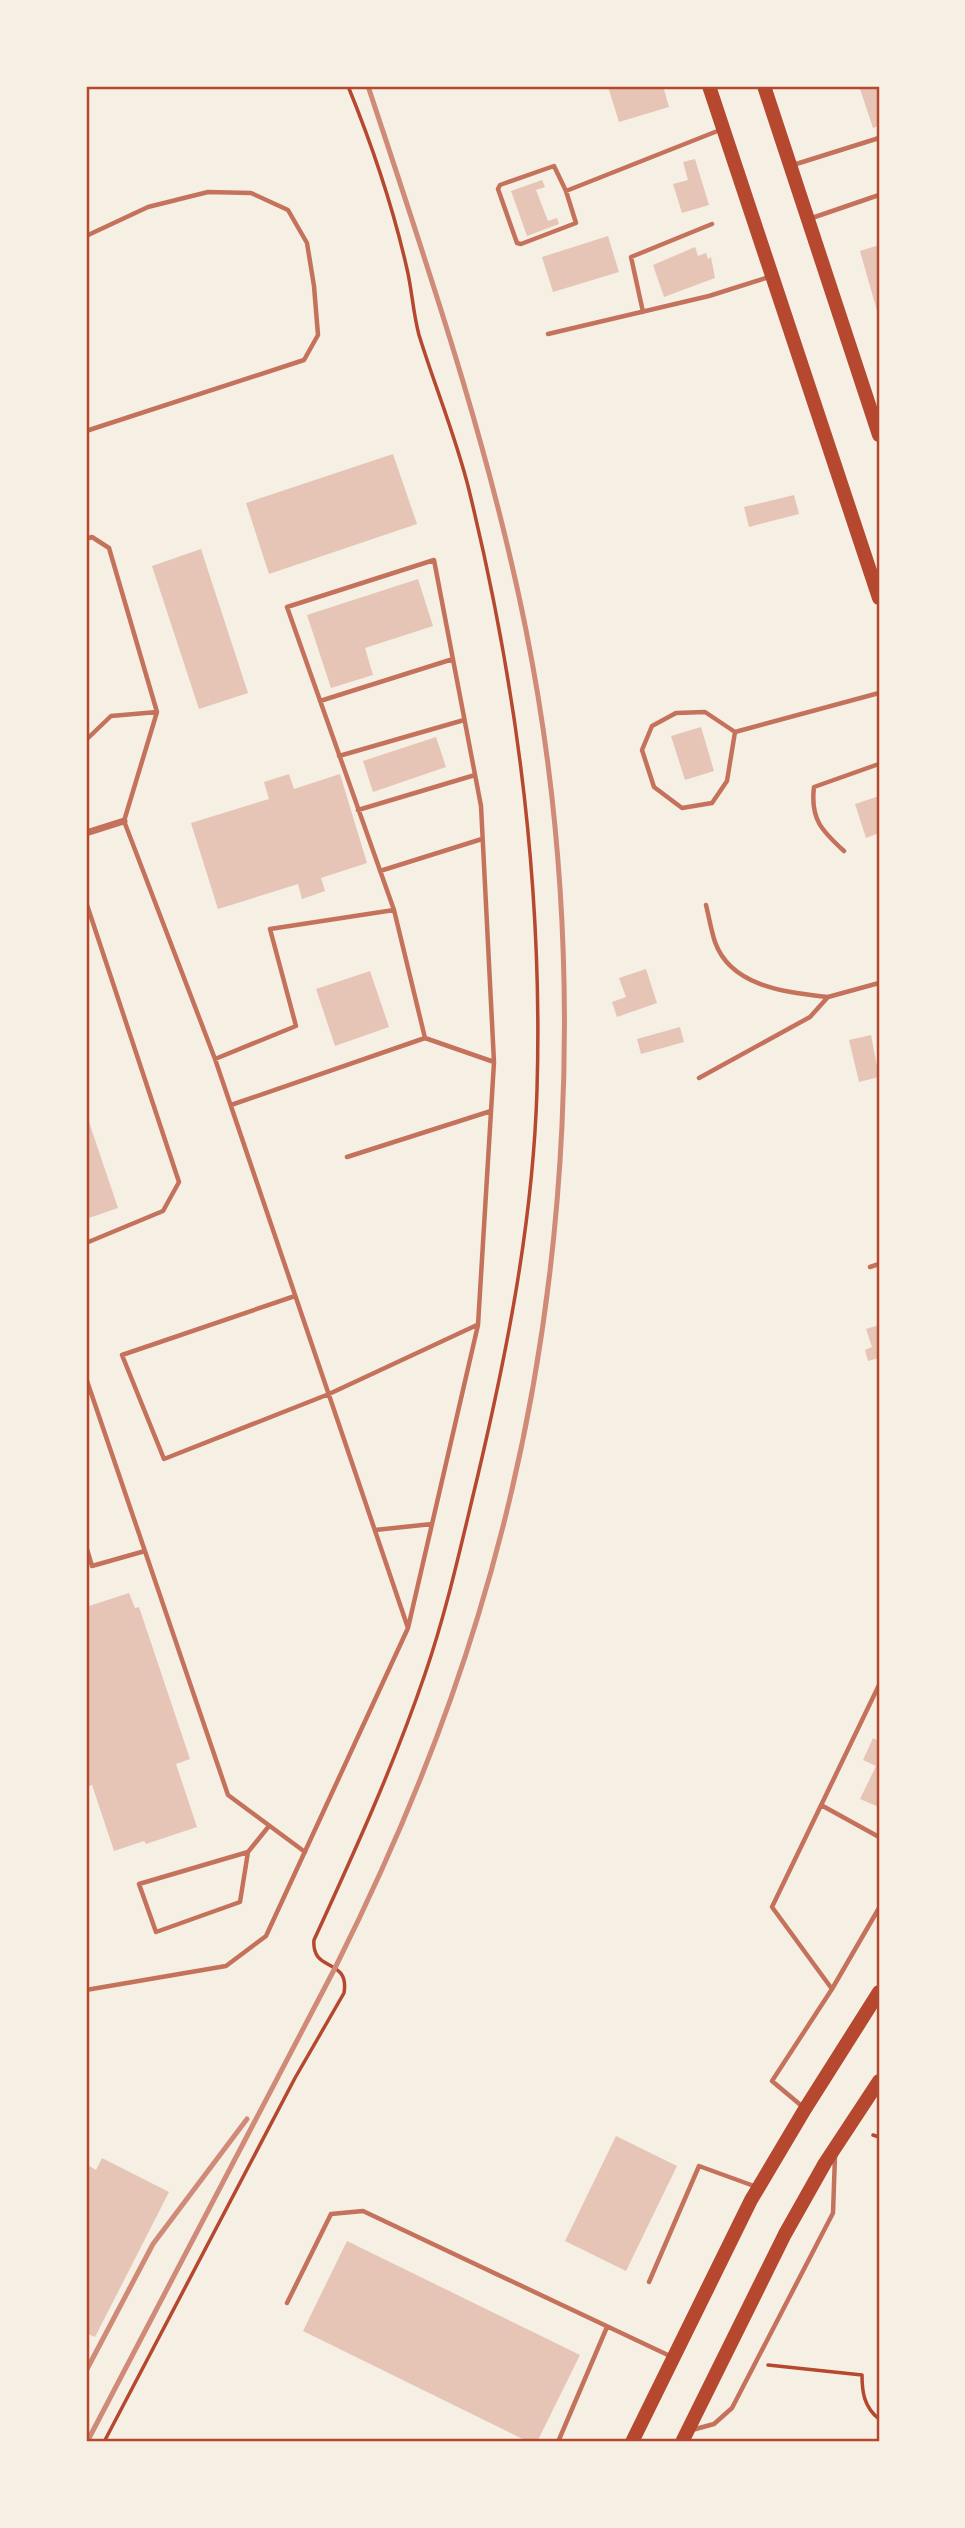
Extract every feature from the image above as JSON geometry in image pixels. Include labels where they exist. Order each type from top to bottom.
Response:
[{"type":"main road","points":[[709,86],[774,275],[879,598]]},
{"type":"main road","points":[[764,86],[879,435]]},
{"type":"main road","points":[[632,2442],[758,2188],[879,1992]]},
{"type":"main road","points":[[685,2437],[785,2234],[879,2081]]},
{"type":"street","points":[[86,833],[124,821]]},
{"type":"lane","points":[[566,191],[677,145],[725,129]]},
{"type":"lane","points":[[790,165],[879,138]]},
{"type":"lane","points":[[552,165],[556,167],[566,191],[576,223],[522,244],[517,243],[499,186],[552,165]]},
{"type":"lane","points":[[86,236],[148,207],[208,192],[251,193],[288,210],[307,243],[318,335],[303,360],[86,431]]},
{"type":"lane","points":[[808,219],[879,195]]},
{"type":"lane","points":[[643,312],[631,257],[712,225]]},
{"type":"lane","points":[[548,334],[709,296],[774,275]]},
{"type":"lane","points":[[86,539],[92,537],[109,548],[158,712],[124,821],[215,1059],[408,1628]]},
{"type":"lane","points":[[86,1990],[226,1966],[266,1936],[408,1628],[478,1325],[494,1062],[481,806],[434,560],[287,607],[394,910],[425,1038]]},
{"type":"lane","points":[[320,701],[453,659]]},
{"type":"lane","points":[[735,732],[727,781],[712,803],[682,808],[654,787],[642,750],[652,726],[676,713],[705,712],[735,732],[879,693]]},
{"type":"lane","points":[[86,740],[111,716],[158,712]]},
{"type":"lane","points":[[339,756],[464,720]]},
{"type":"lane","points":[[844,851],[823,832],[812,805],[814,788],[879,764]]},
{"type":"lane","points":[[358,810],[475,775]]},
{"type":"lane","points":[[380,871],[482,839]]},
{"type":"lane","points":[[86,902],[179,1182],[163,1211],[86,1244]]},
{"type":"lane","points":[[706,905],[716,945],[735,971],[754,982],[828,997],[879,983]]},
{"type":"lane","points":[[215,1059],[296,1026],[270,929],[394,910]]},
{"type":"lane","points":[[699,1078],[810,1017],[828,997]]},
{"type":"lane","points":[[230,1105],[425,1038],[494,1062]]},
{"type":"lane","points":[[347,1157],[491,1111]]},
{"type":"lane","points":[[870,1267],[879,1264]]},
{"type":"lane","points":[[295,1296],[121,1355],[164,1460],[329,1394],[478,1325]]},
{"type":"lane","points":[[86,1378],[228,1795],[305,1852]]},
{"type":"lane","points":[[375,1530],[432,1524]]},
{"type":"lane","points":[[86,1546],[92,1566],[145,1550]]},
{"type":"lane","points":[[832,1989],[772,1907],[879,1685]]},
{"type":"lane","points":[[821,1805],[879,1837]]},
{"type":"lane","points":[[248,1852],[139,1884],[156,1932],[240,1902],[248,1852],[269,1826]]},
{"type":"lane","points":[[805,2109],[772,2081],[832,1989],[879,1908]]},
{"type":"lane","points":[[685,2437],[714,2424],[732,2408],[833,2213],[835,2149]]},
{"type":"lane","points":[[649,2282],[699,2166],[758,2188]]},
{"type":"lane","points":[[287,2304],[331,2214],[363,2211],[673,2358]]},
{"type":"lane","points":[[558,2442],[607,2327]]},
{"type":"path","points":[[104,2442],[295,2078],[344,1993],[344,1976],[318,1958],[314,1952],[314,1940],[396,1751],[425,1674],[449,1595],[487,1436],[516,1283],[531,1175],[537,1093],[533,889],[524,786],[508,676],[467,484],[417,329],[407,269],[396,229],[366,130],[348,86]]},
{"type":"path","points":[[873,2135],[879,2137]]},
{"type":"path","points":[[768,2365],[862,2375],[862,2391],[866,2402],[879,2419]]},
{"type":"building","points":[[663,86],[669,107],[619,122],[608,87]]},
{"type":"building","points":[[859,86],[879,86],[879,126],[873,128]]},
{"type":"building","points":[[695,159],[709,205],[682,213],[673,184],[688,180],[683,162]]},
{"type":"building","points":[[542,180],[545,187],[536,190],[548,221],[557,218],[559,224],[527,236],[511,191]]},
{"type":"building","points":[[608,236],[619,272],[553,292],[542,257]]},
{"type":"building","points":[[879,245],[879,310],[877,311],[860,251]]},
{"type":"building","points":[[695,247],[698,256],[706,253],[708,259],[711,257],[715,278],[664,297],[653,265]]},
{"type":"building","points":[[393,454],[417,524],[269,574],[246,503]]},
{"type":"building","points":[[794,495],[799,514],[749,527],[744,507]]},
{"type":"building","points":[[201,549],[248,693],[199,709],[152,566]]},
{"type":"building","points":[[418,579],[433,626],[365,648],[373,675],[331,688],[307,615]]},
{"type":"building","points":[[701,727],[714,771],[685,780],[671,736]]},
{"type":"building","points":[[436,737],[446,767],[373,792],[363,761]]},
{"type":"building","points":[[289,774],[294,789],[340,774],[367,863],[321,878],[325,891],[302,899],[298,884],[218,909],[191,823],[269,799],[264,782]]},
{"type":"building","points":[[879,796],[879,833],[866,838],[855,804]]},
{"type":"building","points":[[646,969],[657,1003],[617,1017],[612,1002],[626,997],[619,978]]},
{"type":"building","points":[[370,971],[389,1027],[335,1046],[316,989]]},
{"type":"building","points":[[680,1027],[684,1042],[641,1054],[637,1039]]},
{"type":"building","points":[[871,1035],[879,1077],[859,1082],[849,1040]]},
{"type":"building","points":[[86,1113],[118,1208],[86,1219]]},
{"type":"building","points":[[879,1325],[879,1358],[868,1361],[865,1350],[872,1347],[866,1329]]},
{"type":"building","points":[[129,1593],[135,1608],[139,1607],[190,1759],[176,1764],[197,1827],[146,1844],[144,1841],[114,1851],[92,1785],[86,1787],[86,1607]]},
{"type":"building","points":[[873,1738],[879,1741],[879,1807],[860,1799],[876,1766],[863,1760]]},
{"type":"building","points":[[616,2136],[677,2166],[626,2271],[565,2241]]},
{"type":"building","points":[[102,2158],[169,2192],[95,2337],[86,2333],[86,2164],[96,2170]]},
{"type":"building","points":[[347,2241],[580,2355],[537,2442],[529,2442],[303,2331]]},
{"type":"railway","points":[[87,2442],[335,1968],[396,1839],[432,1751],[478,1616],[510,1497],[535,1375],[552,1251],[562,1126],[564,1000],[559,875],[546,752],[526,630],[494,492],[455,356],[368,86]]},
{"type":"railway","points":[[86,2371],[153,2244],[247,2119]]}]
